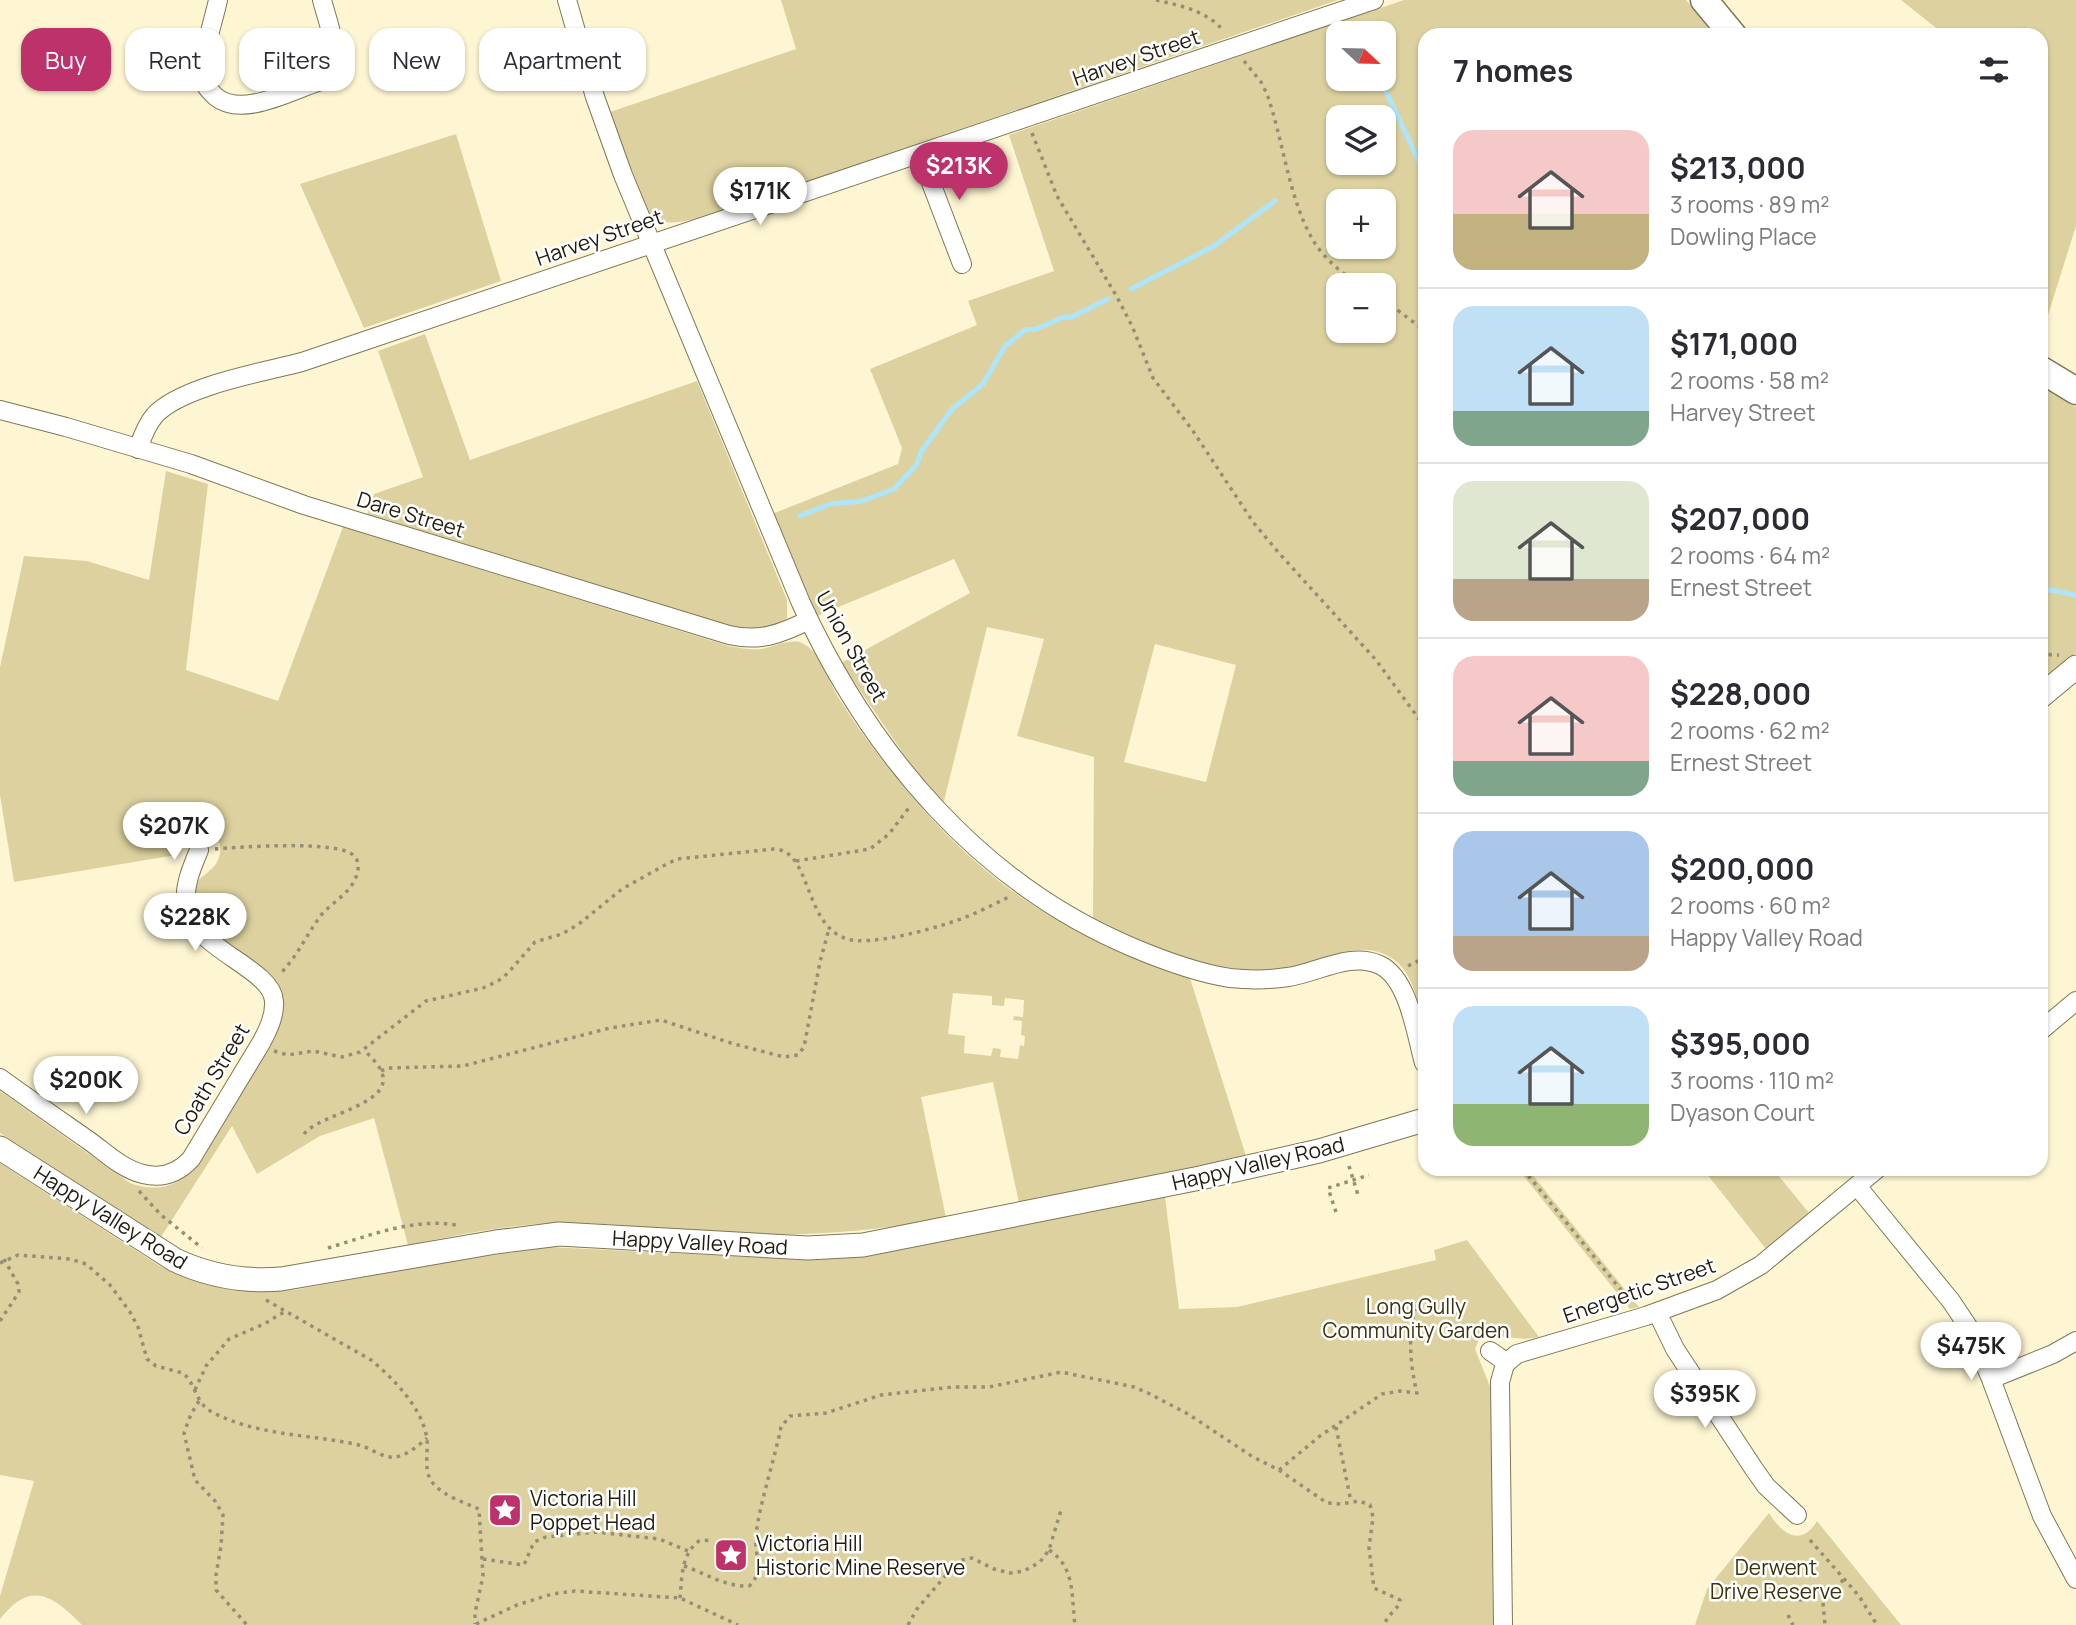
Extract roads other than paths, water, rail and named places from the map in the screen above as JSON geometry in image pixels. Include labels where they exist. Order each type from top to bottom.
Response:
[{"type":"main road","points":[[1704,0],[1727,28]]},
{"type":"main road","points":[[2048,374],[2076,391]]},
{"type":"street","points":[[218,0],[206,56],[204,80],[209,91],[224,102],[238,106],[247,106],[318,82],[327,74],[334,62],[335,51],[322,0]]},
{"type":"street","name":"Union Street","points":[[567,0],[606,128],[759,507],[809,620],[855,702],[921,793],[961,835],[1026,889],[1115,940],[1167,960],[1209,973],[1243,979],[1273,979],[1306,974],[1345,962],[1365,960],[1388,969],[1399,983],[1418,1044]]},
{"type":"street","name":"Harvey Street","points":[[138,449],[155,415],[174,402],[209,386],[302,362],[1374,0]]},
{"type":"street","points":[[920,154],[962,264]]},
{"type":"street","name":"Dare Street","points":[[0,410],[191,464],[304,505],[729,635],[763,639],[786,632],[809,620]]},
{"type":"street","points":[[2048,690],[2076,667]]},
{"type":"street","name":"Coath Street","points":[[0,1078],[121,1164],[143,1174],[169,1174],[183,1167],[198,1149],[261,1042],[273,1012],[271,991],[206,937],[188,914],[187,886],[199,850]]},
{"type":"street","points":[[2048,1024],[2076,1001]]},
{"type":"street","name":"Happy Valley Road","points":[[0,1148],[175,1260],[205,1272],[255,1280],[281,1279],[496,1242],[559,1234],[808,1248],[863,1245],[1200,1178],[1319,1151],[1418,1122]]},
{"type":"street","name":"Energetic Street","points":[[1506,1362],[1517,1353],[1657,1312],[1717,1290],[1761,1265],[1869,1176]]},
{"type":"street","points":[[1857,1186],[1951,1301],[1969,1328],[2042,1516],[2076,1578]]},
{"type":"street","points":[[1657,1312],[1675,1349],[1754,1469],[1766,1486],[1797,1515]]},
{"type":"street","points":[[1991,1379],[2053,1354],[2076,1341]]},
{"type":"street","points":[[1490,1351],[1506,1362],[1500,1382],[1503,1625]]},
{"type":"waterway","points":[[1386,91],[1418,159]]},
{"type":"waterway","points":[[1131,289],[1214,246],[1275,201]]},
{"type":"waterway","points":[[800,516],[830,504],[862,501],[894,489],[917,464],[921,452],[952,409],[983,384],[1005,346],[1025,330],[1036,329],[1064,317],[1072,317],[1108,299]]},
{"type":"waterway","points":[[2048,590],[2076,595]]},
{"type":"place","name":"Victoria Hill Poppet Head","points":[[505,1510]]},
{"type":"place","name":"Victoria Hill Historic Mine Reserve","points":[[731,1555]]},
{"type":"park label","name":"Long Gully Community Garden","points":[[1416,1318]]},
{"type":"park label","name":"Derwent Drive Reserve","points":[[1776,1579]]}]
